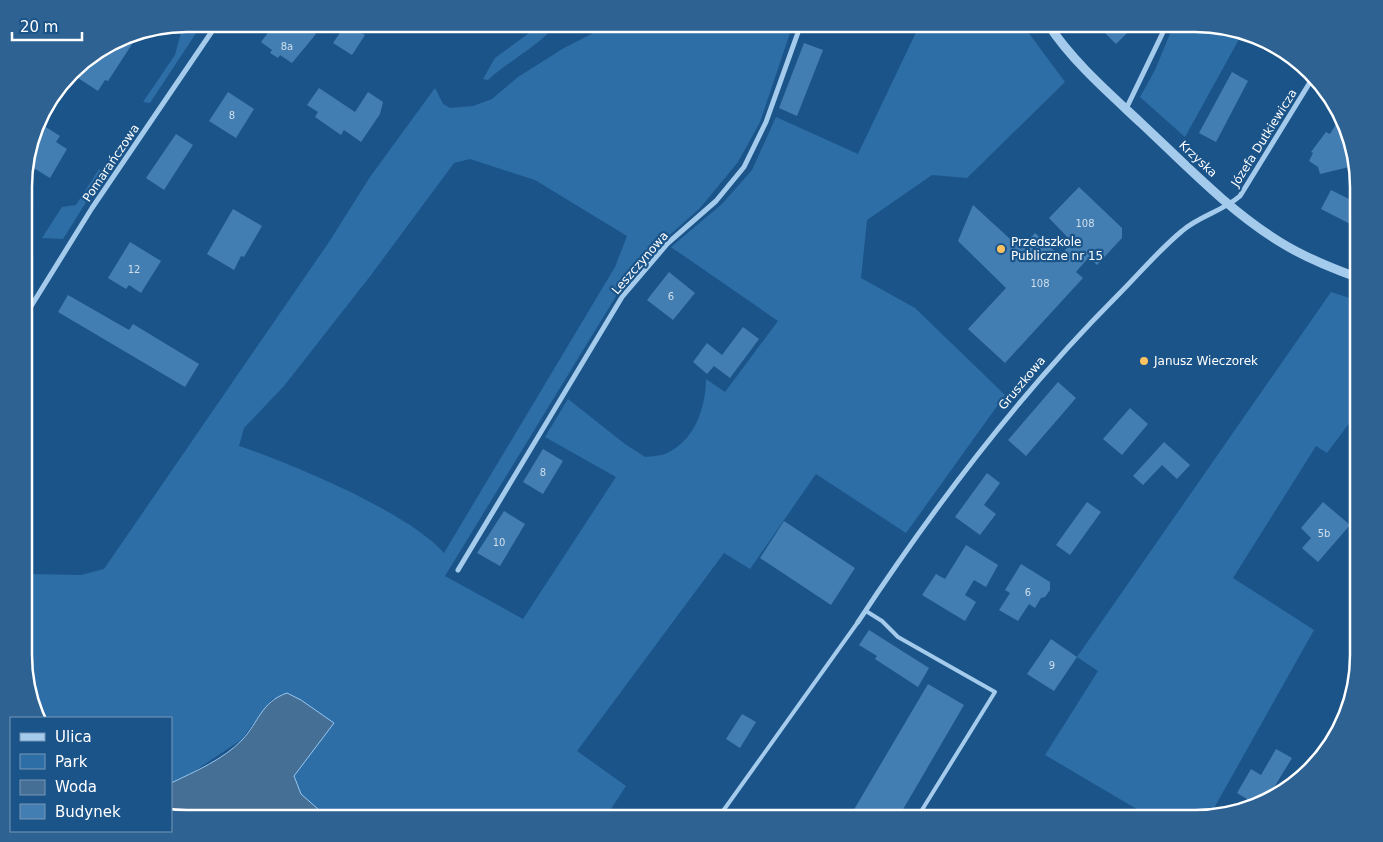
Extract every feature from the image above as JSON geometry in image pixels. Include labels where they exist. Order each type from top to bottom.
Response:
[{"type":"street","name":"Leszczynowa","points":[[458,570],[622,298],[668,243],[716,201],[744,166],[766,122],[798,32]]},
{"type":"street","name":"Krzyska","points":[[1055,32],[1126,109],[1230,204],[1280,242],[1318,262],[1350,274]]},
{"type":"street","points":[[1126,109],[1163,32]]},
{"type":"street","name":"Pomarańczowa","points":[[32,305],[92,208],[211,33]]},
{"type":"street","name":"Józefa Dutkiewicza","points":[[1230,204],[1240,196],[1309,83]]},
{"type":"street","name":"Gruszkowa","points":[[858,622],[898,562],[977,453],[1042,374],[1183,230],[1230,204]]},
{"type":"lane","points":[[866,611],[882,621],[898,638],[995,692],[922,809]]},
{"type":"lane","points":[[724,809],[858,622]]},
{"type":"green space","points":[[790,32],[760,122],[738,162],[700,208],[663,241],[621,288],[445,576],[523,619],[616,477],[545,437],[568,399],[625,444],[645,457],[665,454],[675,449],[691,433],[701,412],[706,379],[725,392],[778,321],[671,247],[722,204],[752,170],[776,117],[858,154],[916,32],[1028,32],[1065,82],[967,178],[932,175],[867,220],[861,278],[915,308],[1005,395],[906,533],[816,474],[750,569],[724,553],[577,751],[626,786],[611,810],[317,810],[302,796],[295,782],[287,758],[273,698],[241,740],[190,774],[172,783],[172,717],[46,717],[38,694],[32,654],[32,574],[81,575],[104,569],[329,242],[370,177],[435,88],[443,104],[450,108],[473,106],[492,99],[518,77],[564,48],[594,33]],"holes":[[[470,159],[535,180],[627,236],[615,267],[444,553],[427,537],[377,506],[318,477],[239,446],[244,428],[284,386],[371,275],[454,163]]]},
{"type":"green space","points":[[1171,32],[1215,34],[1239,39],[1185,137],[1140,97],[1155,70]]},
{"type":"green space","points":[[181,33],[196,33],[150,103],[143,102],[175,55]]},
{"type":"green space","points":[[529,33],[548,33],[488,80],[483,79],[495,58]]},
{"type":"green space","points":[[99,169],[103,175],[63,239],[42,238],[62,207],[76,205]]},
{"type":"green space","points":[[1331,292],[1350,298],[1350,422],[1327,453],[1316,446],[1233,578],[1314,630],[1214,808],[1137,809],[1045,755],[1098,671],[1077,657]]},
{"type":"water","points":[[287,693],[301,700],[334,723],[294,776],[301,794],[318,810],[172,808],[172,782],[208,764],[235,747],[248,733],[266,707],[278,697]]},
{"type":"building","points":[[1104,32],[1128,32],[1116,44]]},
{"type":"building","points":[[268,33],[316,34],[292,63],[280,55],[278,58],[270,53],[272,50],[261,42]]},
{"type":"building","points":[[340,33],[361,33],[365,35],[352,55],[333,43]]},
{"type":"building","points":[[133,42],[108,81],[105,80],[98,91],[78,78],[102,59]]},
{"type":"building","points":[[804,43],[823,50],[797,116],[779,108]]},
{"type":"building","points":[[1232,72],[1248,81],[1216,142],[1199,133]]},
{"type":"building","points":[[319,88],[355,112],[368,92],[383,102],[380,114],[361,142],[344,130],[341,135],[315,117],[318,112],[307,105]]},
{"type":"building","points":[[228,92],[254,109],[236,138],[209,121]]},
{"type":"building","points":[[1337,123],[1348,158],[1349,167],[1320,174],[1318,167],[1309,161],[1313,153],[1311,152],[1326,132],[1330,134]]},
{"type":"building","points":[[45,126],[60,136],[56,142],[67,149],[50,178],[34,168]]},
{"type":"building","points":[[176,134],[193,145],[164,190],[146,178]]},
{"type":"building","points":[[1079,187],[1122,228],[1122,238],[1097,265],[1089,257],[1076,272],[1083,278],[1005,363],[968,329],[1006,288],[958,241],[973,205],[1021,249],[1035,233],[1060,256],[1072,242],[1049,218]]},
{"type":"building","points":[[1331,190],[1350,200],[1350,224],[1321,209]]},
{"type":"building","points":[[233,209],[262,226],[244,257],[241,256],[234,270],[207,254]]},
{"type":"building","points":[[130,242],[161,261],[141,293],[129,285],[126,289],[108,278]]},
{"type":"building","points":[[669,272],[695,293],[673,320],[647,300]]},
{"type":"building","points":[[68,295],[129,330],[133,324],[199,364],[185,387],[58,312]]},
{"type":"building","points":[[743,327],[759,339],[730,378],[714,366],[707,374],[693,362],[707,343],[722,355]]},
{"type":"building","points":[[1058,382],[1076,398],[1026,456],[1008,440]]},
{"type":"building","points":[[1130,408],[1148,424],[1122,455],[1103,439]]},
{"type":"building","points":[[1164,442],[1190,465],[1177,479],[1162,465],[1143,485],[1133,476]]},
{"type":"building","points":[[543,449],[563,461],[543,494],[523,482]]},
{"type":"building","points":[[987,473],[1000,483],[984,505],[996,514],[980,535],[955,517]]},
{"type":"building","points":[[1087,502],[1101,512],[1070,555],[1056,545]]},
{"type":"building","points":[[1323,502],[1350,525],[1318,562],[1302,548],[1311,538],[1301,528]]},
{"type":"building","points":[[504,511],[525,524],[500,566],[477,553]]},
{"type":"building","points":[[784,521],[855,568],[831,605],[760,558]]},
{"type":"building","points":[[966,545],[998,565],[986,587],[974,580],[965,595],[976,602],[965,621],[922,595],[936,574],[945,579]]},
{"type":"building","points":[[1021,564],[1050,582],[1050,590],[1045,597],[1041,598],[1035,608],[1029,604],[1018,621],[999,610],[1010,593],[1005,590]]},
{"type":"building","points":[[869,630],[929,668],[918,687],[875,659],[877,656],[859,645]]},
{"type":"building","points":[[1051,639],[1077,657],[1054,691],[1027,674]]},
{"type":"building","points":[[928,684],[964,705],[903,809],[854,809]]},
{"type":"building","points":[[742,714],[756,722],[740,748],[726,739]]},
{"type":"building","points":[[1276,749],[1292,758],[1274,787],[1246,801],[1247,799],[1237,793],[1251,769],[1261,775]]},
{"type":"place","name":"Przedszkole Publiczne nr 15","points":[[1001,249]]},
{"type":"place","name":"Janusz Wieczorek","points":[[1144,361]]}]
